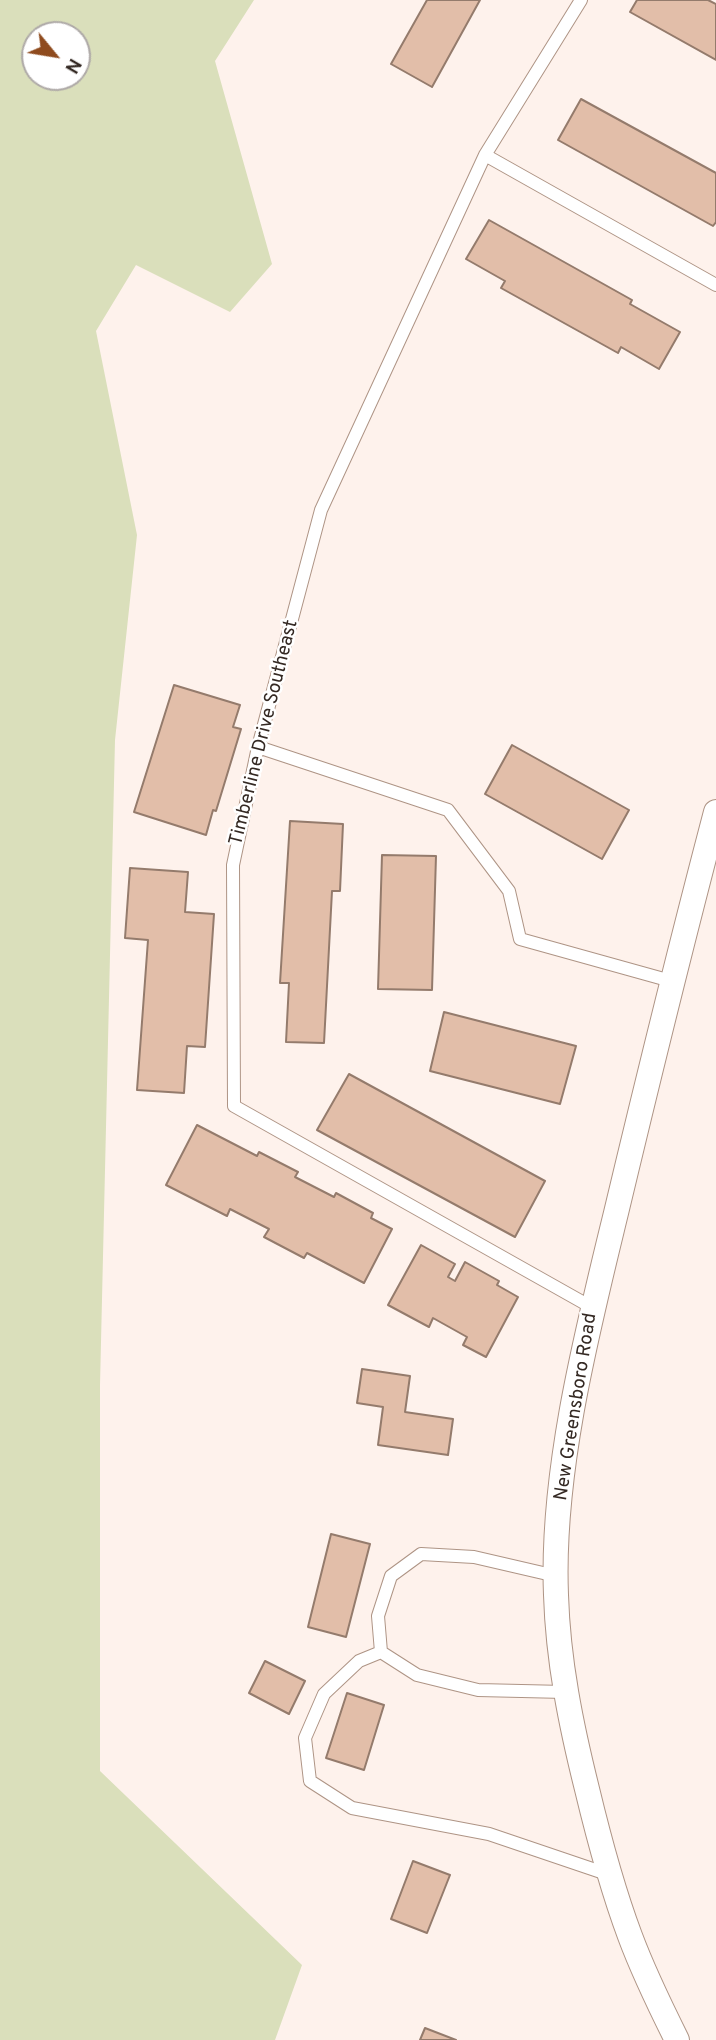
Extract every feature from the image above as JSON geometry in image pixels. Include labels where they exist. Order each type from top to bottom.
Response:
[{"type":"street","name":"New Greensboro Road","points":[[677,2040],[630,1936],[588,1796],[565,1692],[559,1646],[556,1576],[565,1452],[593,1308],[671,981],[716,812]]},
{"type":"lane","name":"Timberline Drive Southeast","points":[[581,0],[485,155],[321,510],[258,747],[233,865],[234,1106],[593,1308]]},
{"type":"lane","points":[[485,155],[716,285]]},
{"type":"lane","points":[[258,747],[448,810],[509,891],[520,939],[671,981]]},
{"type":"lane","points":[[381,1652],[378,1616],[391,1576],[421,1554],[474,1557],[556,1576]]},
{"type":"lane","points":[[381,1652],[417,1675],[478,1690],[565,1692]]},
{"type":"lane","points":[[381,1652],[359,1661],[324,1694],[305,1738],[310,1781],[352,1808],[489,1834],[610,1875]]},
{"type":"green space","points":[[0,0],[254,0],[215,61],[272,264],[230,312],[136,265],[96,331],[137,535],[115,740],[100,1385],[100,1771],[302,1965],[275,2040],[0,2040]]},
{"type":"building","points":[[427,0],[480,0],[432,87],[391,64]]},
{"type":"building","points":[[637,0],[708,0],[716,4],[716,60],[630,12]]},
{"type":"building","points":[[581,99],[716,173],[716,222],[713,226],[558,140]]},
{"type":"building","points":[[489,220],[632,300],[630,304],[680,332],[659,369],[621,347],[618,353],[501,288],[505,281],[466,259]]},
{"type":"building","points":[[174,685],[240,705],[233,727],[241,729],[206,835],[134,812]]},
{"type":"building","points":[[512,745],[629,810],[602,859],[485,794]]},
{"type":"building","points":[[290,821],[343,824],[340,891],[332,891],[324,1043],[286,1042],[289,983],[280,983]]},
{"type":"building","points":[[382,855],[436,856],[432,990],[378,989]]},
{"type":"building","points":[[130,868],[188,872],[185,912],[214,914],[205,1047],[187,1046],[184,1093],[137,1090],[148,940],[125,938]]},
{"type":"building","points":[[444,1012],[576,1046],[560,1104],[430,1071]]},
{"type":"building","points":[[349,1074],[545,1181],[515,1237],[317,1130]]},
{"type":"building","points":[[197,1125],[257,1156],[259,1152],[298,1172],[295,1177],[334,1197],[336,1193],[373,1213],[371,1218],[392,1229],[364,1283],[307,1253],[304,1258],[264,1237],[269,1229],[230,1209],[227,1216],[166,1185]]},
{"type":"building","points":[[421,1245],[455,1264],[448,1277],[455,1281],[465,1262],[499,1281],[497,1285],[518,1297],[486,1357],[463,1345],[467,1337],[433,1318],[429,1327],[388,1305]]},
{"type":"building","points":[[362,1369],[410,1376],[405,1412],[453,1419],[448,1455],[378,1445],[383,1407],[357,1403]]},
{"type":"building","points":[[331,1534],[370,1544],[346,1637],[308,1627]]},
{"type":"building","points":[[265,1661],[305,1681],[289,1714],[249,1693]]},
{"type":"building","points":[[347,1693],[384,1705],[364,1770],[326,1758]]},
{"type":"building","points":[[413,1861],[450,1875],[427,1933],[391,1919]]},
{"type":"building","points":[[425,2028],[456,2040],[420,2040]]}]
